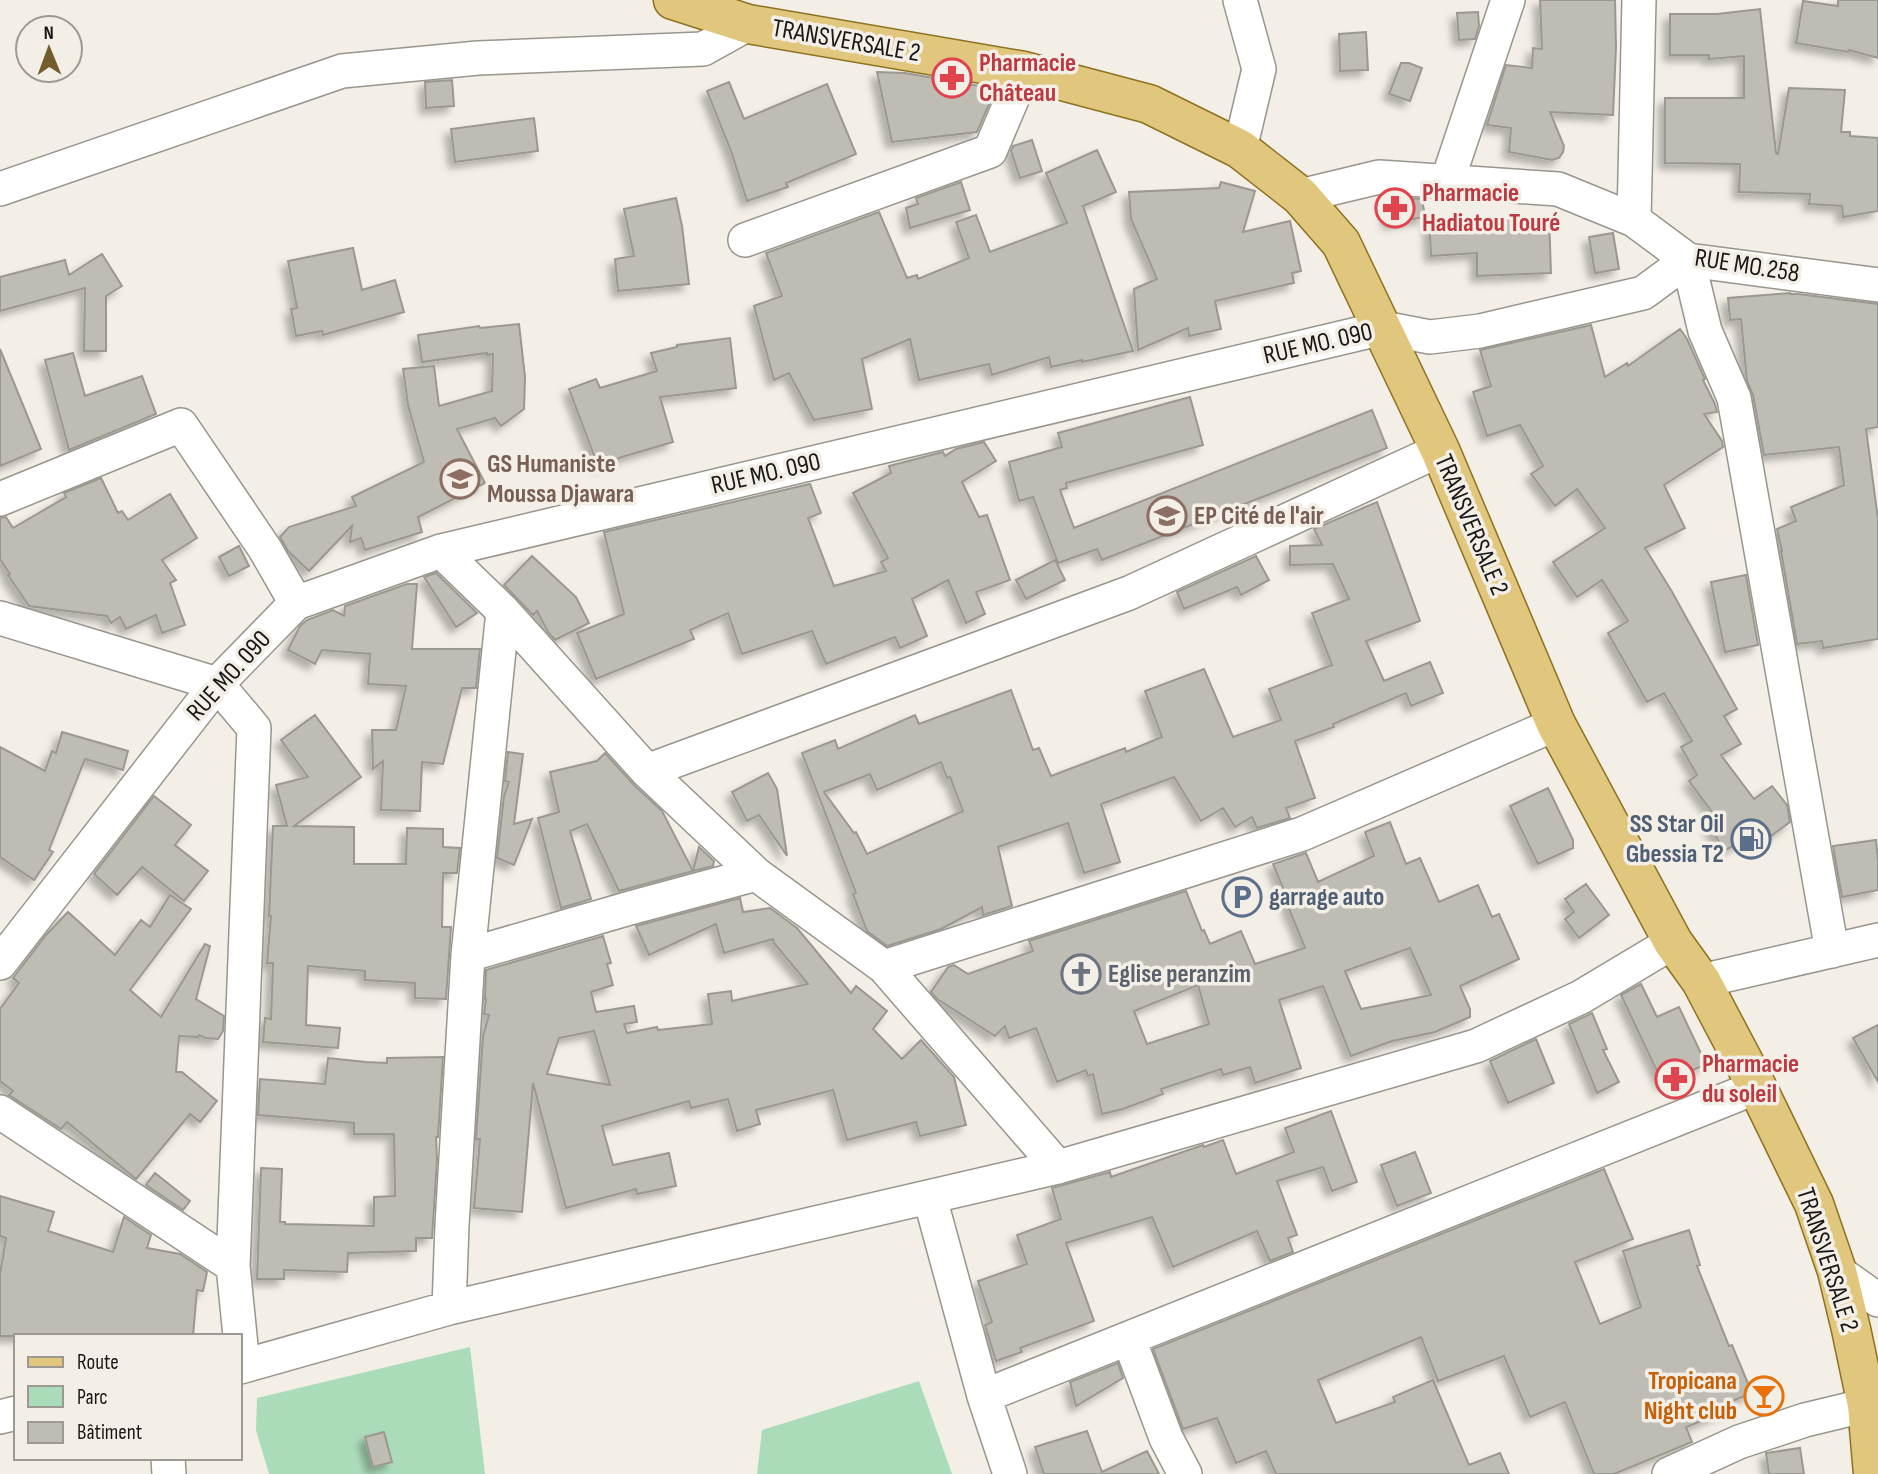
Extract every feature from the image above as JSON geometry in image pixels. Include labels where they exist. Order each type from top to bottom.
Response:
[{"type":"main road","name":"TRANSVERSALE 2","points":[[673,0],[748,24],[1024,71],[1149,104],[1240,149],[1300,197],[1340,243],[1440,450],[1556,724],[1673,942],[1701,981],[1814,1204],[1837,1271],[1852,1329],[1867,1405],[1873,1474]]},
{"type":"street","points":[[1240,0],[1259,69],[1240,149]]},
{"type":"street","points":[[1447,182],[1508,0]]},
{"type":"street","points":[[1634,220],[1639,0]]},
{"type":"street","points":[[0,189],[342,71],[478,58],[703,49],[748,24]]},
{"type":"street","points":[[745,240],[990,151],[1024,71]]},
{"type":"street","name":"RUE MO.258","points":[[1300,197],[1380,177],[1558,190],[1634,220],[1688,260],[1878,285]]},
{"type":"street","points":[[1688,260],[1705,331],[1734,398],[1832,951]]},
{"type":"street","name":"RUE MO. 090","points":[[0,963],[217,684],[296,603],[441,551],[1383,328],[1430,337],[1480,331],[1643,293],[1688,260]]},
{"type":"street","points":[[0,499],[181,425],[265,549],[296,603]]},
{"type":"street","points":[[647,771],[1129,593],[1440,450]]},
{"type":"street","points":[[441,551],[503,611],[647,771],[756,874],[884,967],[1058,1167]]},
{"type":"street","points":[[449,1308],[468,955],[503,611]]},
{"type":"street","points":[[0,618],[217,684],[254,728],[233,1266],[238,1334]]},
{"type":"street","points":[[884,967],[1302,834],[1556,724]]},
{"type":"street","points":[[468,955],[756,874]]},
{"type":"street","points":[[1701,981],[1878,940]]},
{"type":"street","points":[[242,1366],[449,1308],[1058,1167],[1476,1046],[1581,997],[1673,942]]},
{"type":"street","points":[[984,1396],[1757,1087]]},
{"type":"street","points":[[0,1112],[233,1266]]},
{"type":"street","points":[[930,1198],[984,1396],[1010,1474]]},
{"type":"street","points":[[1837,1271],[1878,1300]]},
{"type":"street","points":[[1129,1339],[1166,1438],[1185,1474]]},
{"type":"street","points":[[1669,1474],[1739,1442],[1805,1420],[1867,1405]]},
{"type":"green space","points":[[470,1347],[485,1474],[269,1474],[256,1430],[257,1398]]},
{"type":"green space","points":[[919,1381],[952,1474],[757,1474],[762,1430]]},
{"type":"building","points":[[1540,0],[1615,0],[1613,115],[1550,112],[1564,146],[1559,158],[1552,160],[1509,152],[1511,128],[1487,125],[1506,65],[1532,68],[1533,48],[1542,49]]},
{"type":"building","points":[[1838,0],[1878,0],[1878,58],[1849,50],[1848,52],[1796,43],[1803,1],[1838,6]]},
{"type":"building","points":[[1760,9],[1776,153],[1778,154],[1789,88],[1845,90],[1841,132],[1850,132],[1850,136],[1878,138],[1878,211],[1843,217],[1842,206],[1809,204],[1810,194],[1739,192],[1740,164],[1665,163],[1665,98],[1744,98],[1744,56],[1709,59],[1709,55],[1670,55],[1670,14],[1717,14]]},
{"type":"building","points":[[1478,12],[1479,26],[1475,39],[1459,40],[1457,13]]},
{"type":"building","points":[[1366,32],[1368,70],[1340,71],[1339,34]]},
{"type":"building","points":[[1401,63],[1422,68],[1410,101],[1389,94]]},
{"type":"building","points":[[877,72],[905,73],[992,88],[993,95],[977,132],[892,142]]},
{"type":"building","points":[[452,80],[454,106],[426,108],[425,82]]},
{"type":"building","points":[[729,82],[744,119],[827,84],[856,154],[786,183],[788,187],[747,201],[707,91]]},
{"type":"building","points":[[534,118],[538,151],[455,162],[451,129]]},
{"type":"building","points":[[1032,140],[1042,171],[1020,178],[1011,151],[1013,146]]},
{"type":"building","points":[[1097,150],[1116,192],[1083,206],[1133,351],[1051,367],[1049,357],[992,375],[989,364],[919,380],[910,339],[862,359],[872,409],[814,420],[789,373],[774,380],[754,306],[782,296],[766,253],[879,212],[907,278],[917,275],[918,279],[969,258],[956,222],[976,215],[990,252],[1067,223],[1046,173]]},
{"type":"building","points":[[961,182],[970,210],[910,228],[906,208],[918,204],[916,198]]},
{"type":"building","points":[[1221,182],[1255,191],[1243,232],[1290,221],[1301,271],[1292,273],[1294,283],[1215,301],[1221,329],[1189,336],[1188,328],[1138,350],[1134,289],[1157,279],[1131,219],[1129,192],[1219,188]]},
{"type":"building","points":[[1384,197],[1422,199],[1425,217],[1389,223]]},
{"type":"building","points":[[676,198],[689,284],[618,291],[615,259],[634,256],[624,209]]},
{"type":"building","points":[[1468,216],[1468,220],[1549,217],[1551,273],[1477,276],[1477,253],[1431,256],[1429,219]]},
{"type":"building","points":[[1613,233],[1619,269],[1595,273],[1589,237]]},
{"type":"building","points":[[353,248],[362,290],[395,280],[404,312],[323,335],[322,331],[296,336],[291,309],[297,308],[288,261]]},
{"type":"building","points":[[102,254],[122,286],[106,296],[106,351],[84,351],[85,288],[0,311],[0,277],[65,260],[69,275]]},
{"type":"building","points":[[1790,293],[1878,304],[1878,427],[1866,429],[1878,519],[1878,639],[1823,648],[1822,641],[1797,644],[1777,529],[1796,521],[1791,507],[1844,485],[1839,447],[1764,455],[1753,395],[1747,381],[1741,319],[1730,320],[1728,298]]},
{"type":"building","points":[[519,324],[525,377],[524,409],[501,426],[495,418],[457,429],[485,483],[418,517],[422,532],[365,550],[361,538],[350,542],[352,526],[309,571],[288,551],[280,537],[289,527],[356,506],[352,497],[424,462],[408,405],[403,369],[434,366],[439,406],[492,391],[493,354],[422,362],[418,335],[479,326]]},
{"type":"building","points":[[1591,325],[1605,377],[1627,363],[1628,366],[1680,329],[1687,339],[1715,404],[1717,412],[1704,414],[1722,441],[1723,447],[1664,485],[1685,528],[1645,548],[1737,709],[1724,716],[1741,744],[1721,755],[1754,799],[1772,786],[1787,805],[1790,822],[1760,844],[1753,835],[1724,851],[1709,824],[1717,819],[1689,781],[1697,775],[1681,747],[1692,741],[1664,693],[1647,702],[1608,633],[1628,621],[1602,580],[1577,597],[1553,562],[1605,528],[1577,489],[1555,506],[1531,474],[1543,466],[1520,425],[1487,436],[1473,392],[1491,386],[1480,350]]},
{"type":"building","points":[[730,338],[736,388],[660,397],[673,442],[598,466],[569,389],[596,379],[600,388],[657,371],[651,353],[677,345]]},
{"type":"building","points":[[0,349],[41,449],[0,466]]},
{"type":"building","points":[[73,353],[85,396],[142,376],[156,414],[69,450],[45,360]]},
{"type":"building","points":[[1190,397],[1203,445],[1066,483],[1067,488],[1060,490],[1074,528],[1372,410],[1387,448],[1102,560],[1097,549],[1058,563],[1033,497],[1019,501],[1009,462],[1062,447],[1058,433]]},
{"type":"building","points":[[984,442],[996,461],[962,482],[979,517],[987,515],[1010,580],[976,592],[985,614],[966,623],[948,580],[912,599],[927,636],[900,648],[895,637],[826,664],[812,631],[742,654],[728,613],[690,630],[694,639],[596,679],[577,633],[624,614],[604,532],[810,484],[821,513],[808,518],[834,586],[886,571],[881,562],[888,558],[853,493],[891,473],[889,466],[943,452],[945,456],[956,449]]},
{"type":"building","points":[[101,478],[118,513],[122,511],[128,520],[170,494],[197,538],[162,560],[176,580],[170,583],[185,625],[162,633],[156,615],[126,629],[120,617],[111,623],[107,616],[29,606],[8,575],[10,574],[0,559],[0,518],[6,517],[13,528],[66,497],[64,493]]},
{"type":"building","points":[[1377,502],[1420,621],[1366,641],[1384,681],[1430,662],[1443,693],[1411,706],[1406,693],[1333,724],[1334,727],[1295,741],[1315,798],[1286,808],[1290,818],[1257,828],[1252,817],[1235,827],[1223,808],[1201,821],[1174,777],[1101,804],[1120,862],[1084,873],[1068,823],[998,847],[1012,906],[983,915],[982,907],[941,929],[887,946],[867,931],[853,894],[856,893],[802,753],[835,740],[838,749],[915,715],[919,724],[1011,690],[1033,750],[1039,748],[1051,776],[1125,748],[1126,752],[1162,737],[1145,691],[1204,669],[1233,737],[1281,720],[1269,689],[1332,665],[1312,613],[1349,599],[1333,564],[1290,565],[1290,546],[1322,545],[1314,529]],"holes":[[[941,762],[947,778],[950,777],[963,811],[867,854],[856,832],[854,833],[824,792],[870,774],[877,790]]]},
{"type":"building","points":[[239,546],[249,566],[229,576],[219,557]]},
{"type":"building","points":[[532,556],[576,597],[589,623],[555,640],[537,611],[533,615],[504,585]]},
{"type":"building","points":[[1256,556],[1269,580],[1241,595],[1237,587],[1184,609],[1177,592]]},
{"type":"building","points":[[1055,560],[1065,580],[1026,599],[1016,580]]},
{"type":"building","points":[[436,573],[477,613],[456,627],[424,577]]},
{"type":"building","points":[[1746,575],[1758,645],[1725,652],[1711,582]]},
{"type":"building","points":[[407,584],[417,584],[412,649],[480,649],[476,688],[462,688],[443,764],[422,762],[420,811],[381,810],[383,761],[373,769],[372,730],[396,730],[406,686],[368,684],[370,654],[322,650],[315,664],[288,650],[300,626],[307,620],[333,610],[344,616],[345,606]]},
{"type":"building","points":[[315,715],[361,777],[294,826],[354,827],[354,864],[406,864],[407,828],[443,829],[443,847],[460,848],[457,873],[443,873],[442,927],[451,927],[446,999],[415,998],[415,983],[365,980],[365,971],[308,966],[306,1025],[340,1028],[338,1048],[263,1042],[265,1018],[271,1019],[273,963],[267,963],[273,826],[287,826],[276,785],[308,777],[281,740]]},
{"type":"building","points":[[62,732],[128,751],[123,770],[85,759],[49,850],[53,852],[34,880],[0,857],[0,747],[45,771],[52,751],[56,753]]},
{"type":"building","points":[[508,752],[523,754],[514,824],[532,819],[514,865],[497,858],[504,796],[509,782],[505,781]]},
{"type":"building","points":[[605,753],[662,811],[693,871],[619,891],[587,824],[570,831],[591,899],[561,908],[538,818],[559,812],[550,772],[597,761]]},
{"type":"building","points":[[768,773],[777,789],[787,856],[759,815],[747,821],[732,792]]},
{"type":"building","points":[[1548,788],[1573,840],[1573,848],[1538,864],[1510,806]]},
{"type":"building","points":[[154,796],[191,825],[175,845],[208,871],[184,901],[142,867],[117,895],[94,874]]},
{"type":"building","points":[[1390,822],[1406,864],[1420,858],[1439,902],[1478,885],[1492,917],[1499,914],[1519,959],[1460,986],[1470,1009],[1470,1017],[1435,1032],[1392,1041],[1351,1056],[1323,986],[1279,1000],[1301,1068],[1255,1083],[1250,1067],[1223,1075],[1221,1069],[1161,1089],[1163,1094],[1102,1114],[1093,1074],[1088,1076],[1086,1070],[1057,1082],[1036,1028],[1009,1038],[1005,1026],[995,1036],[937,999],[931,992],[948,967],[954,965],[968,974],[1033,951],[1029,941],[1186,891],[1210,944],[1241,931],[1255,964],[1305,948],[1273,864],[1306,853],[1318,882],[1374,856],[1365,832]],"holes":[[[1410,948],[1431,995],[1361,1009],[1345,971]],[[1198,985],[1209,1024],[1147,1044],[1134,1011]]]},
{"type":"building","points":[[1876,840],[1878,890],[1842,897],[1833,846]]},
{"type":"building","points":[[699,847],[714,861],[713,866],[693,871]]},
{"type":"building","points":[[1586,884],[1609,915],[1579,938],[1565,919],[1574,912],[1565,899]]},
{"type":"building","points":[[170,895],[191,909],[130,990],[161,1017],[205,944],[210,946],[196,999],[224,1016],[223,1031],[218,1039],[199,1035],[179,1036],[176,1072],[182,1072],[217,1101],[200,1122],[190,1114],[136,1179],[67,1122],[61,1129],[9,1095],[13,1091],[0,1081],[0,1009],[19,983],[13,978],[46,935],[68,912],[115,955],[141,920],[150,927]]},
{"type":"building","points":[[740,898],[743,912],[770,908],[797,928],[851,993],[856,986],[887,1011],[873,1029],[902,1059],[921,1040],[954,1077],[966,1125],[920,1136],[916,1122],[847,1140],[833,1090],[756,1110],[760,1124],[737,1131],[728,1099],[691,1108],[689,1101],[602,1126],[613,1165],[669,1153],[676,1186],[637,1194],[636,1189],[566,1208],[533,1083],[522,1212],[474,1208],[480,1139],[476,1139],[483,1036],[489,1015],[484,1014],[486,970],[603,936],[611,963],[607,964],[613,985],[591,992],[596,1012],[634,1006],[637,1022],[624,1024],[627,1033],[657,1027],[658,1030],[712,1024],[708,994],[731,991],[732,1001],[808,984],[773,939],[724,953],[716,924],[649,955],[636,926]],"holes":[[[594,1031],[610,1085],[547,1074],[559,1038]]]},
{"type":"building","points":[[1641,984],[1657,1017],[1679,1007],[1706,1064],[1663,1084],[1621,995]]},
{"type":"building","points":[[1592,1013],[1607,1049],[1603,1050],[1619,1082],[1597,1093],[1569,1024]]},
{"type":"building","points":[[1878,1025],[1878,1082],[1853,1038]]},
{"type":"building","points":[[1536,1039],[1554,1083],[1508,1103],[1490,1061]]},
{"type":"building","points":[[443,1057],[436,1137],[432,1238],[416,1238],[416,1251],[348,1253],[347,1272],[284,1270],[284,1279],[257,1279],[261,1168],[282,1169],[280,1222],[285,1224],[374,1226],[374,1197],[395,1196],[394,1134],[354,1134],[354,1123],[258,1115],[260,1079],[325,1084],[328,1058],[387,1063],[387,1058]]},
{"type":"building","points":[[1331,1111],[1357,1182],[1332,1191],[1323,1167],[1277,1181],[1297,1235],[1288,1238],[1293,1252],[1270,1261],[1257,1231],[1173,1267],[1152,1217],[1066,1243],[1094,1321],[1020,1348],[1022,1352],[996,1361],[985,1325],[992,1322],[978,1281],[1027,1264],[1017,1235],[1061,1219],[1052,1188],[1110,1172],[1111,1177],[1223,1140],[1236,1174],[1294,1152],[1285,1128]]},
{"type":"building","points":[[1415,1152],[1431,1193],[1397,1206],[1381,1165]]},
{"type":"building","points":[[1604,1169],[1633,1239],[1575,1262],[1600,1324],[1641,1307],[1623,1251],[1689,1230],[1700,1265],[1697,1266],[1729,1346],[1732,1345],[1752,1393],[1722,1405],[1724,1412],[1686,1427],[1692,1442],[1614,1474],[1594,1474],[1565,1402],[1530,1417],[1504,1356],[1438,1381],[1421,1337],[1318,1380],[1336,1423],[1395,1402],[1393,1397],[1433,1380],[1469,1465],[1500,1453],[1509,1474],[1276,1474],[1266,1451],[1236,1463],[1217,1418],[1183,1429],[1153,1349]]},
{"type":"building","points":[[155,1173],[190,1201],[183,1210],[146,1185]]},
{"type":"building","points":[[0,1196],[54,1212],[48,1231],[113,1252],[124,1217],[151,1235],[147,1248],[180,1254],[207,1272],[203,1291],[197,1290],[193,1334],[0,1336],[0,1274],[6,1238],[0,1236]]},
{"type":"building","points":[[1118,1363],[1123,1378],[1076,1406],[1070,1382]]},
{"type":"building","points":[[1087,1431],[1102,1472],[1147,1451],[1159,1474],[1044,1474],[1035,1447]]},
{"type":"building","points":[[384,1432],[392,1462],[373,1467],[365,1437]]},
{"type":"building","points":[[1800,1448],[1804,1474],[1769,1474],[1766,1453]]},
{"type":"place","name":"Pharmacie Château","points":[[952,78]]},
{"type":"place","name":"Pharmacie Hadiatou Touré","points":[[1395,208]]},
{"type":"place","name":"GS Humaniste Moussa Djawara","points":[[460,479]]},
{"type":"place","name":"EP Cité de l'air","points":[[1167,516]]},
{"type":"place","name":"SS Star Oil Gbessia T2","points":[[1751,839]]},
{"type":"place","name":"garrage auto","points":[[1242,897]]},
{"type":"place","name":"Eglise peranzim","points":[[1081,974]]},
{"type":"place","name":"Pharmacie du soleil","points":[[1675,1079]]},
{"type":"place","name":"Tropicana Night club","points":[[1764,1396]]}]
